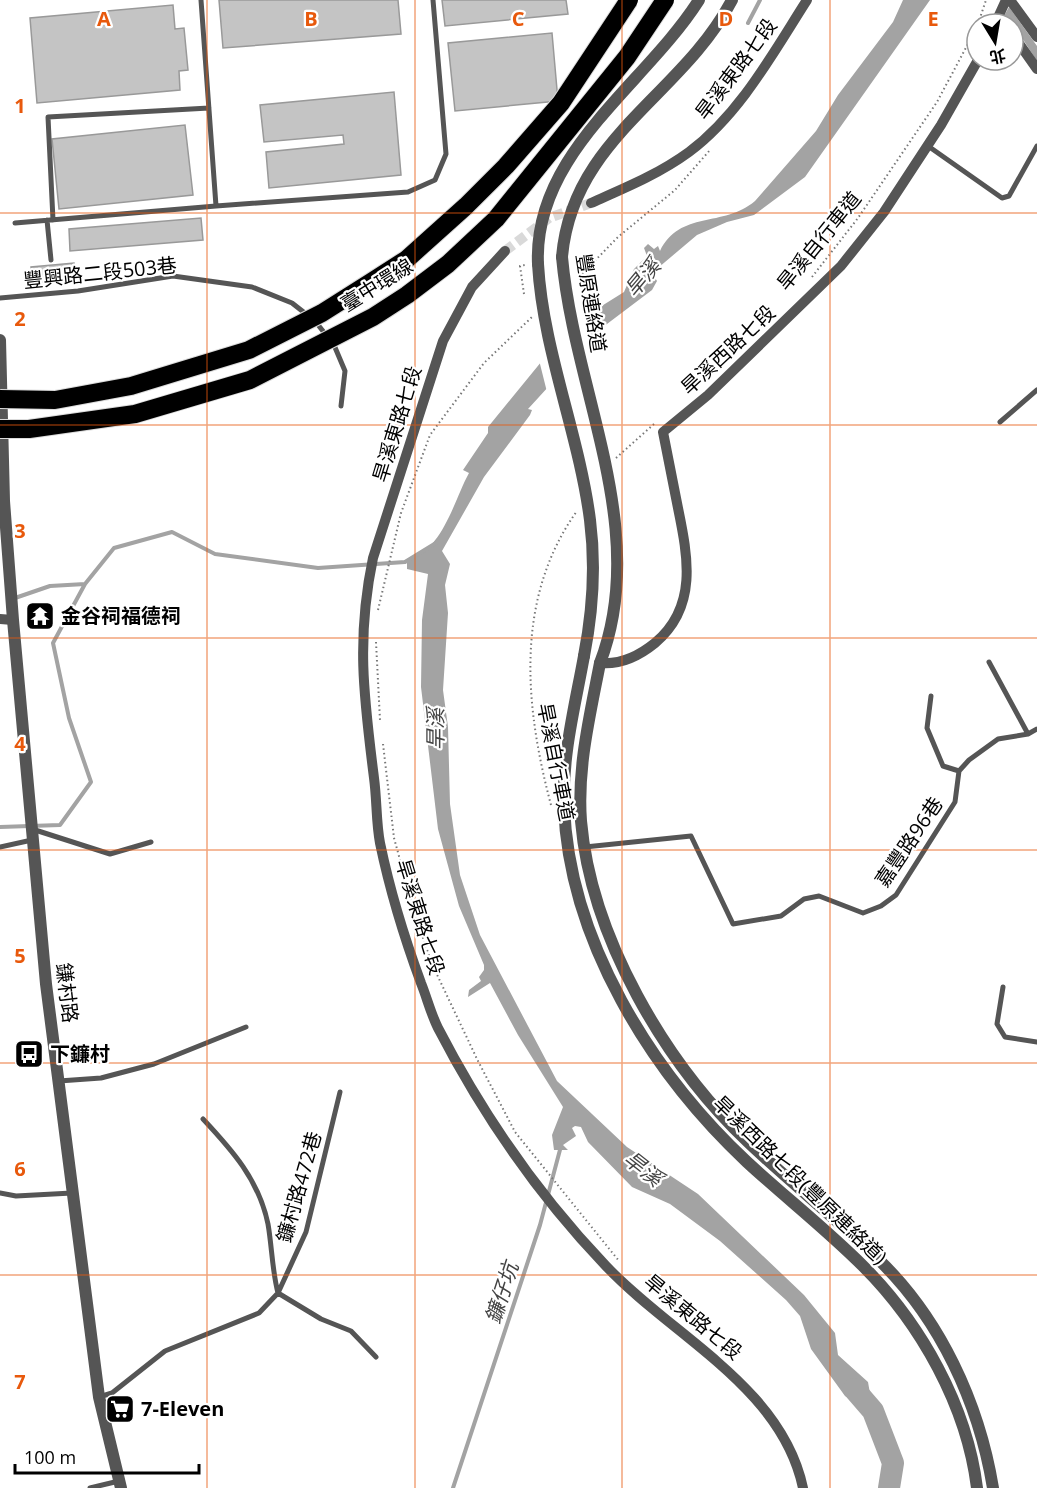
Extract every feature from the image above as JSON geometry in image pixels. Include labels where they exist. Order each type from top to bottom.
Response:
[{"type":"highway","name":"臺中環線","points":[[0,399],[55,400],[131,386],[249,350],[322,313],[352,294],[407,259],[506,166],[561,104],[628,0]]},
{"type":"highway","name":"臺中環線","points":[[0,429],[29,429],[135,414],[250,380],[373,317],[448,264],[496,219],[627,57],[665,0]]},
{"type":"street","name":"旱溪西路七段(豐原連絡道)","points":[[699,0],[675,34],[588,133],[561,172],[544,214],[538,246],[546,326],[590,518],[593,599],[566,756],[565,822],[573,870],[591,932],[604,961],[647,1041],[699,1112],[748,1163],[865,1268],[903,1313],[929,1353],[948,1390],[967,1442],[978,1488]]},
{"type":"street","name":"豐原連絡道","points":[[600,663],[610,633],[616,595],[616,527],[601,446],[570,322],[562,257],[564,232],[586,176],[614,138],[704,43],[732,0]]},
{"type":"street","name":"旱溪東路七段","points":[[591,203],[654,174],[708,136],[763,69],[807,0]]},
{"type":"street","points":[[1008,0],[1037,37]]},
{"type":"street","points":[[1025,52],[1037,69]]},
{"type":"street","name":"旱溪西路七段","points":[[600,663],[627,661],[650,647],[673,622],[685,595],[687,553],[663,432],[708,395],[841,266],[884,212],[971,72]]},
{"type":"street","name":"旱溪東路七段","points":[[505,251],[472,287],[443,341],[373,558],[364,616],[362,689],[380,841],[402,930],[437,1027],[526,1173],[607,1267],[646,1306],[737,1377],[791,1448],[803,1488]]},
{"type":"street","name":"鎌村路","points":[[0,340],[6,620],[46,984],[72,1193],[99,1397],[120,1484]]},
{"type":"street","name":"旱溪西路七段(豐原連絡道)","points":[[600,663],[582,764],[581,804],[585,847],[594,888],[613,940],[656,1026],[676,1058],[720,1113],[878,1259],[930,1323],[965,1391],[983,1442],[993,1488]]},
{"type":"lane","points":[[201,0],[216,206]]},
{"type":"lane","points":[[15,223],[408,192],[435,180],[446,154],[433,0]]},
{"type":"lane","points":[[51,260],[48,117],[209,108]]},
{"type":"lane","points":[[927,145],[1002,198],[1009,196],[1037,146]]},
{"type":"lane","name":"豐興路二段503巷","points":[[0,298],[78,291],[173,276],[252,287],[292,303],[315,321],[334,345],[345,371],[341,406]]},
{"type":"lane","points":[[1000,422],[1037,390]]},
{"type":"lane","points":[[989,662],[1028,734]]},
{"type":"lane","points":[[931,696],[927,728],[943,766],[958,771],[998,739],[1028,734],[1037,729]]},
{"type":"lane","name":"嘉豐路96巷","points":[[585,847],[691,836],[733,924],[781,916],[804,899],[819,896],[863,914],[881,906],[896,895],[956,802],[958,771]]},
{"type":"lane","points":[[0,847],[31,834],[110,854],[151,842]]},
{"type":"lane","points":[[1004,987],[997,1024],[1005,1037],[1037,1042]]},
{"type":"lane","points":[[59,1081],[101,1078],[154,1064],[246,1028]]},
{"type":"lane","name":"鐮村路472巷","points":[[99,1397],[112,1393],[165,1351],[260,1313],[278,1293],[306,1232],[340,1092]]},
{"type":"lane","points":[[203,1119],[239,1157],[256,1191],[267,1222],[278,1293],[321,1319],[351,1331],[376,1357]]},
{"type":"lane","points":[[0,1193],[16,1196],[72,1193]]},
{"type":"lane","points":[[90,1488],[120,1484]]},
{"type":"path","name":"旱溪自行車道","points":[[811,278],[858,218],[937,102],[965,50]]},
{"type":"path","points":[[524,294],[520,266],[525,265],[527,280]]},
{"type":"path","points":[[377,612],[401,513],[430,435],[484,363],[536,312]]},
{"type":"path","points":[[611,464],[658,421]]},
{"type":"path","name":"旱溪自行車道","points":[[551,806],[530,704],[528,673],[532,628],[550,561],[568,524],[580,507]]},
{"type":"path","points":[[375,634],[380,727]]},
{"type":"path","points":[[382,737],[394,838],[416,918],[432,964],[515,1132],[561,1191]]},
{"type":"water","points":[[903,0],[930,0],[805,177],[754,215],[727,222],[697,235],[652,273],[649,279],[654,276],[657,281],[652,290],[603,327],[528,409],[532,410],[530,415],[484,477],[442,551],[450,564],[445,585],[448,613],[443,690],[448,727],[450,804],[460,875],[480,935],[557,1081],[627,1147],[698,1194],[804,1295],[835,1333],[838,1355],[868,1382],[873,1411],[845,1396],[811,1349],[800,1316],[786,1300],[720,1241],[670,1204],[632,1187],[588,1142],[581,1127],[572,1128],[576,1136],[563,1145],[568,1150],[554,1150],[552,1135],[563,1107],[518,1035],[490,983],[468,997],[469,990],[481,981],[479,977],[484,970],[484,965],[459,906],[438,829],[421,687],[422,620],[428,574],[407,569],[407,559],[419,555],[438,536],[469,473],[463,470],[488,433],[488,427],[546,356],[592,312],[624,292],[634,269],[647,256],[644,248],[648,244],[654,249],[658,246],[660,251],[669,238],[690,224],[729,214],[755,201],[816,131],[838,95],[893,22]]},
{"type":"water","points":[[1025,29],[1037,46],[1037,61],[1025,42]]},
{"type":"pier","points":[[585,315],[591,345],[547,392],[539,360]]},
{"type":"building","points":[[219,0],[398,0],[401,34],[223,48]]},
{"type":"building","points":[[442,0],[566,0],[568,14],[445,26]]},
{"type":"building","points":[[173,5],[175,29],[184,28],[188,70],[179,71],[180,90],[37,103],[30,18]]},
{"type":"building","points":[[552,33],[558,101],[455,111],[448,43]]},
{"type":"building","points":[[394,92],[401,175],[269,188],[266,152],[344,144],[343,135],[264,142],[260,105]]},
{"type":"building","points":[[185,125],[193,195],[59,209],[52,139]]},
{"type":"building","points":[[201,218],[203,240],[70,251],[69,229]]},
{"type":"building","points":[[74,263],[76,279],[32,283],[31,267]]},
{"type":"building","name":"金谷祠福德祠","points":[[43,605],[50,621],[37,627],[29,611]]},
{"type":"waterway","points":[[748,23],[760,0]]},
{"type":"waterway","points":[[0,827],[60,825],[91,782],[69,718],[53,643],[85,584],[114,548],[172,532],[215,554],[318,568],[405,562],[436,543]]},
{"type":"waterway","points":[[15,598],[50,586],[85,584]]},
{"type":"waterway","name":"鐮仔坑","points":[[453,1488],[540,1225],[561,1146]]},
{"type":"waterway","name":"旱溪","points":[[854,1389],[873,1411],[893,1463],[889,1488]]},
{"type":"tunnel","points":[[505,251],[549,218],[591,203]]},
{"type":"place","name":"金谷祠福德祠","points":[[40,616]]},
{"type":"place","name":"下鐮村","points":[[29,1054]]},
{"type":"place","name":"7-Eleven","points":[[120,1409]]}]
